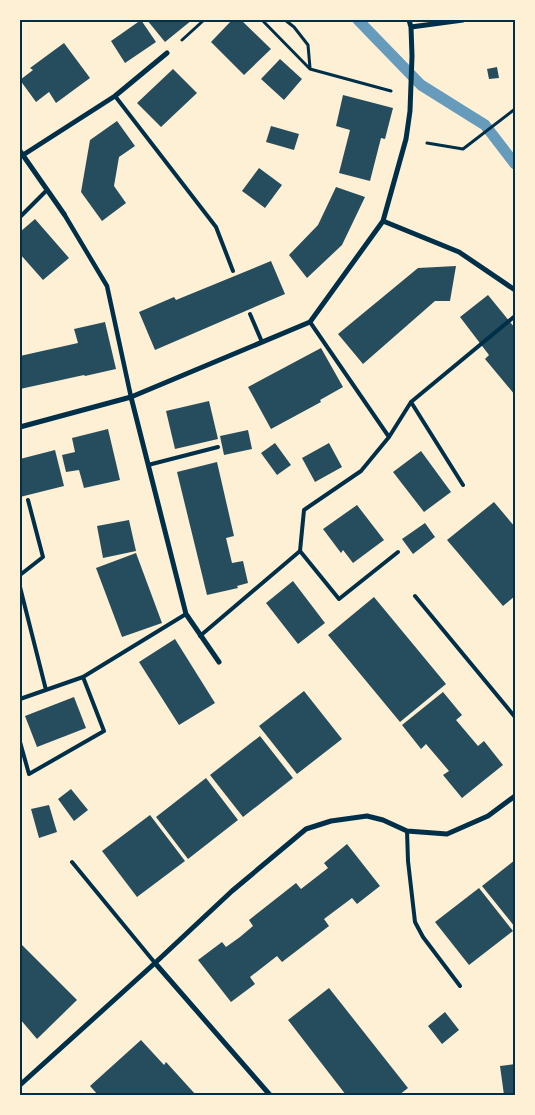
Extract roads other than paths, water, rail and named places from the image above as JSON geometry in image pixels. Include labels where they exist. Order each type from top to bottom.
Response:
[{"type":"street","points":[[20,427],[131,397],[310,322],[383,221],[406,139],[410,111],[412,56],[409,20]]},
{"type":"street","points":[[411,27],[463,20]]},
{"type":"street","points":[[167,52],[115,96],[22,153],[64,214],[107,286],[131,397],[186,614],[218,662]]},
{"type":"street","points":[[383,221],[458,252],[515,290]]},
{"type":"street","points":[[20,1085],[232,891],[306,830],[331,821],[366,816],[383,820],[407,831],[447,834],[488,816],[515,796]]},
{"type":"street","points":[[155,963],[270,1095]]},
{"type":"lane","points":[[115,96],[216,227],[233,271]]},
{"type":"lane","points":[[20,217],[47,190]]},
{"type":"lane","points":[[250,314],[262,342]]},
{"type":"lane","points":[[200,636],[300,551],[304,510],[361,471],[389,437],[410,402],[515,316]]},
{"type":"lane","points":[[310,322],[389,437]]},
{"type":"lane","points":[[410,402],[463,486]]},
{"type":"lane","points":[[148,465],[218,447]]},
{"type":"lane","points":[[20,575],[43,557],[28,500]]},
{"type":"lane","points":[[300,551],[339,599],[398,552]]},
{"type":"lane","points":[[20,586],[46,690]]},
{"type":"lane","points":[[415,596],[515,717]]},
{"type":"lane","points":[[20,699],[83,677],[186,614]]},
{"type":"lane","points":[[20,742],[29,774],[104,731],[83,677]]},
{"type":"lane","points":[[407,831],[408,861],[415,922],[423,937],[460,986]]},
{"type":"lane","points":[[72,862],[155,963]]},
{"type":"waterway","points":[[358,20],[421,85],[485,125],[515,164]]}]
